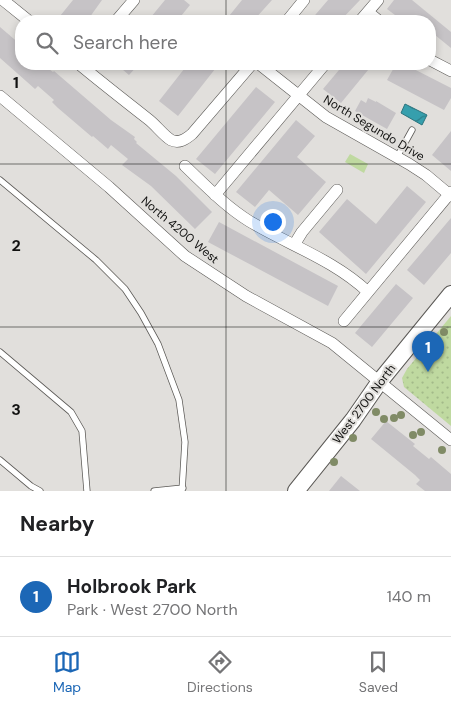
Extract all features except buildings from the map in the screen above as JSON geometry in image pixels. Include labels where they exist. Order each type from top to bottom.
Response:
[{"type":"street","points":[[3,0],[22,15]]},
{"type":"street","points":[[121,15],[134,0]]},
{"type":"street","points":[[291,15],[304,0]]},
{"type":"street","points":[[365,15],[378,0]]},
{"type":"street","points":[[368,12],[372,15]]},
{"type":"street","points":[[436,63],[451,71]]},
{"type":"street","points":[[87,70],[116,96],[150,120],[167,137],[175,141],[184,140],[192,134],[247,70]]},
{"type":"street","name":"North Segundo Drive","points":[[266,70],[326,117],[426,175],[450,194]]},
{"type":"street","points":[[215,195],[320,70]]},
{"type":"street","name":"North 4200 West","points":[[0,96],[109,187],[185,256],[240,292],[332,343],[451,440]]},
{"type":"street","points":[[185,166],[215,195],[249,221],[343,272],[368,292]]},
{"type":"street","points":[[294,245],[302,232],[337,190]]},
{"type":"street","points":[[344,321],[450,194]]},
{"type":"street","name":"West 2700 North","points":[[296,491],[354,420],[380,381],[451,294]]},
{"type":"lane","points":[[397,157],[412,130]]},
{"type":"lane","points":[[0,180],[96,260],[125,289],[158,344],[179,400],[185,442],[182,490],[154,491]]},
{"type":"lane","points":[[0,352],[71,412],[82,431],[87,491]]},
{"type":"lane","points":[[0,460],[40,491]]},
{"type":"green space","points":[[350,154],[368,164],[364,173],[345,162]]},
{"type":"green space","points":[[451,316],[451,426],[404,387],[402,378],[407,369]]},
{"type":"water","points":[[405,104],[427,115],[422,125],[401,113]]},
{"type":"place","name":"Holbrook Park","points":[[428,372]]}]
